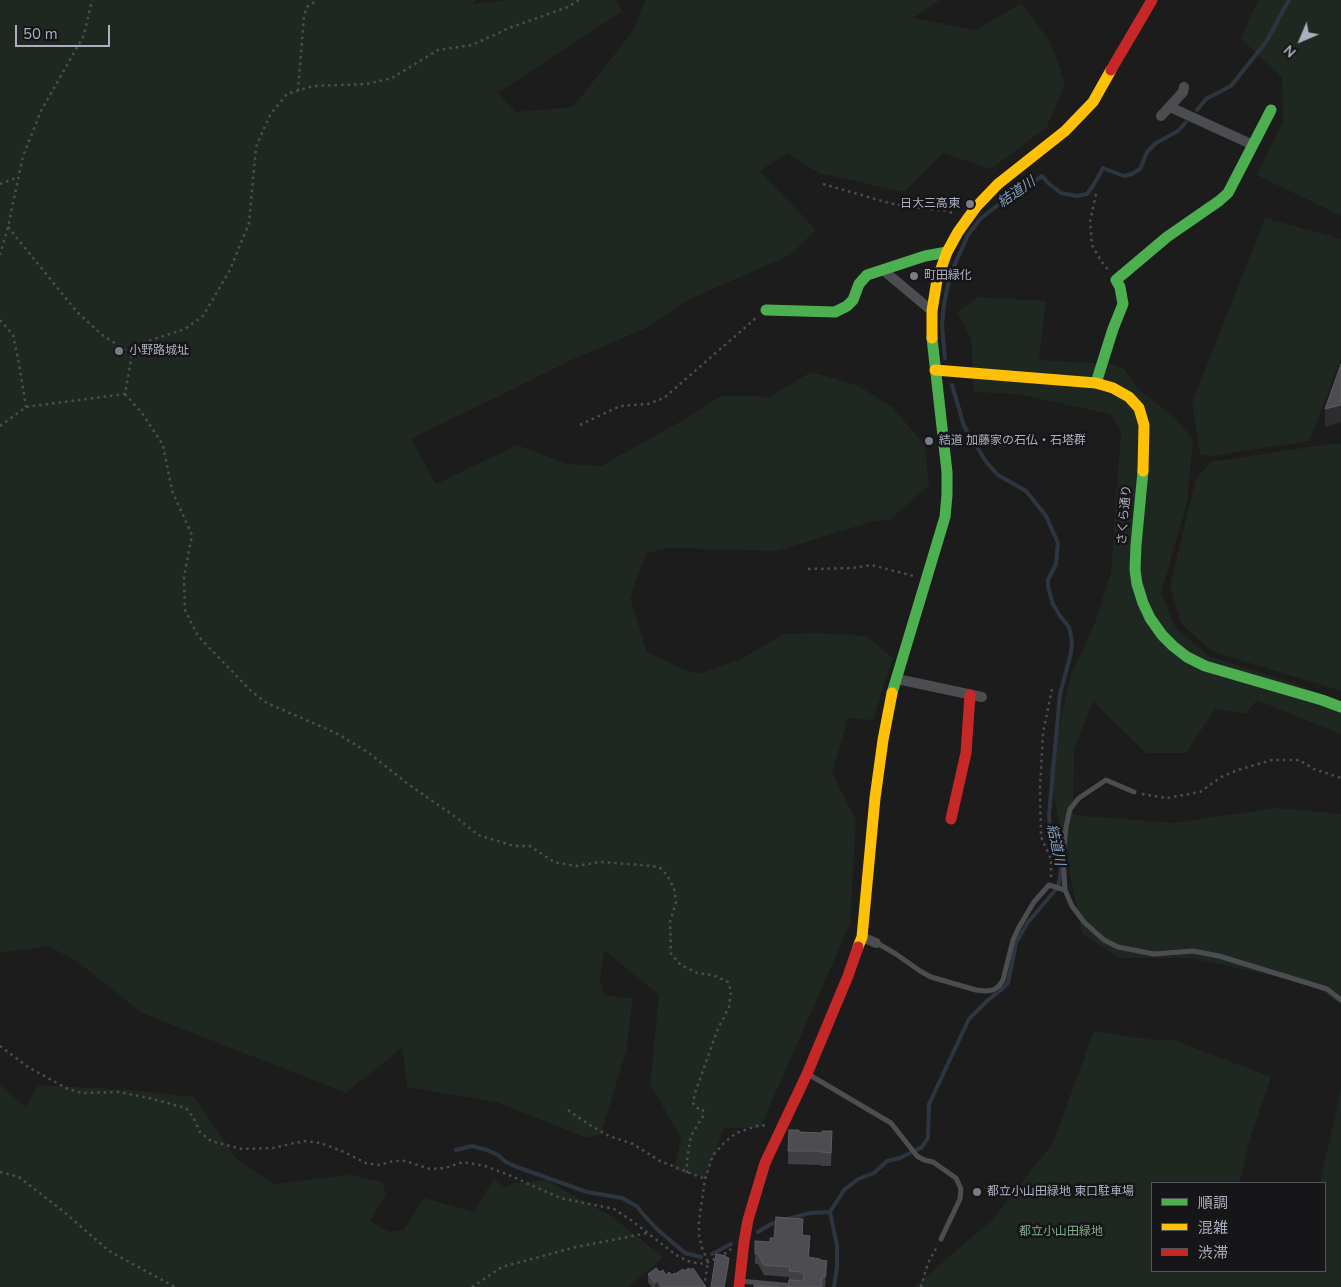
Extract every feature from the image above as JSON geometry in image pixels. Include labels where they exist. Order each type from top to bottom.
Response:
[{"type":"street","points":[[739,1284],[748,1220],[765,1163],[808,1074],[862,937],[877,780],[883,740],[897,678],[943,524],[947,495],[947,472],[932,339],[932,311],[937,280],[946,252],[976,206],[998,184],[1075,122],[1093,102],[1152,0]]},
{"type":"street","points":[[1162,116],[1183,92],[1184,87]]},
{"type":"street","points":[[1170,107],[1253,145]]},
{"type":"street","points":[[1096,383],[1123,304],[1120,287],[1116,280],[1167,237],[1220,201],[1228,193],[1271,110]]},
{"type":"street","points":[[766,310],[835,312],[847,306],[853,300],[859,284],[867,275],[925,256],[946,252]]},
{"type":"street","points":[[884,270],[932,311]]},
{"type":"street","name":"さくら通り","points":[[935,370],[1096,383],[1113,388],[1129,397],[1139,408],[1144,425],[1143,472],[1135,570],[1137,584],[1150,618],[1162,635],[1173,646],[1187,657],[1205,666],[1322,700],[1341,708]]},
{"type":"street","points":[[897,678],[982,698]]},
{"type":"street","points":[[951,818],[966,753],[970,695]]},
{"type":"street","points":[[862,937],[876,942]]},
{"type":"lane","points":[[1134,792],[1106,780],[1078,798],[1070,809],[1063,858],[1063,890],[1084,922],[1104,940],[1118,947],[1154,954],[1193,951],[1219,956],[1327,989],[1341,1000]]},
{"type":"lane","points":[[876,942],[920,972],[931,977],[976,990],[993,990],[1003,980],[1019,927],[1034,902],[1050,886],[1063,890]]},
{"type":"lane","points":[[808,1074],[891,1123],[917,1156],[942,1167],[956,1178],[961,1189],[960,1199],[941,1238]]},
{"type":"lane","points":[[739,1284],[800,1287]]},
{"type":"path","points":[[0,256],[23,156],[41,111],[84,35],[92,0]]},
{"type":"path","points":[[298,91],[304,16],[308,8],[316,0]]},
{"type":"path","points":[[125,394],[132,354],[142,343],[185,329],[203,316],[230,270],[249,223],[256,147],[270,114],[287,94],[313,86],[367,84],[392,78],[438,50],[472,45],[509,28],[568,7],[579,0]]},
{"type":"path","points":[[0,184],[18,177]]},
{"type":"path","points":[[823,184],[889,203],[947,211],[966,219]]},
{"type":"path","points":[[1096,194],[1090,222],[1092,245],[1101,261],[1116,280]]},
{"type":"path","points":[[8,227],[77,312],[101,334],[132,354]]},
{"type":"path","points":[[580,425],[620,406],[648,404],[664,398],[766,310]]},
{"type":"path","points":[[0,320],[13,335],[26,407]]},
{"type":"path","points":[[0,426],[26,407],[125,394]]},
{"type":"path","points":[[125,394],[142,413],[163,445],[172,491],[192,535],[184,577],[185,610],[198,636],[251,692],[266,703],[336,733],[369,753],[478,835],[514,846],[530,846],[554,862],[576,866],[600,862],[642,865],[658,867],[667,875],[674,888],[676,902],[670,922],[671,954],[681,965],[697,973],[713,975],[728,982],[731,990],[729,1007],[717,1032],[695,1093],[694,1103],[696,1108],[703,1109],[703,1116],[691,1136],[687,1173]]},
{"type":"path","points":[[808,569],[853,568],[871,565],[927,579]]},
{"type":"path","points":[[1050,886],[1052,867],[1041,837],[1040,788],[1043,733],[1052,689]]},
{"type":"path","points":[[1134,792],[1167,798],[1200,792],[1221,777],[1272,760],[1299,760],[1314,769],[1341,778]]},
{"type":"path","points":[[0,1046],[28,1066],[68,1089],[82,1093],[119,1092],[186,1108],[193,1117],[200,1132],[211,1141],[218,1143],[242,1149],[273,1148],[304,1141],[321,1143],[366,1163],[379,1165],[393,1161],[405,1161],[430,1169],[444,1168],[463,1162],[485,1166],[509,1174],[560,1198],[614,1209],[676,1256],[700,1264],[723,1255],[744,1242]]},
{"type":"path","points":[[568,1110],[609,1136],[633,1144],[660,1161],[705,1179]]},
{"type":"path","points":[[704,1287],[708,1262],[699,1235],[699,1221],[705,1179],[713,1155],[736,1133],[756,1126],[784,1123]]},
{"type":"path","points":[[0,1172],[19,1177],[64,1212],[109,1251],[175,1287]]},
{"type":"path","points":[[472,1287],[502,1267],[576,1247],[648,1233]]},
{"type":"path","points":[[921,1287],[928,1263],[941,1238]]},
{"type":"green space","points":[[0,0],[475,0],[472,4],[512,0],[616,0],[622,11],[498,93],[516,112],[573,107],[633,31],[645,0],[940,0],[913,18],[976,30],[1021,3],[1051,43],[1065,83],[1047,127],[991,169],[943,153],[904,192],[819,173],[787,153],[760,171],[816,230],[790,255],[688,300],[646,328],[576,358],[411,439],[436,484],[517,445],[567,464],[601,466],[673,426],[723,395],[769,397],[811,372],[857,385],[892,407],[925,445],[929,485],[890,520],[874,521],[777,551],[670,548],[646,553],[630,598],[647,652],[698,674],[741,659],[784,634],[817,633],[866,636],[893,658],[873,720],[848,718],[832,773],[856,820],[850,924],[760,1128],[724,1128],[706,1178],[674,1170],[681,1138],[650,1084],[659,995],[604,950],[600,981],[604,995],[633,999],[626,1051],[601,1134],[587,1138],[496,1102],[407,1087],[402,1048],[346,1093],[142,1013],[75,960],[48,946],[0,953]]},
{"type":"green space","points":[[1258,0],[1341,0],[1341,216],[1257,175],[1283,121],[1282,78],[1241,39]]},
{"type":"green space","points":[[1265,218],[1341,239],[1341,359],[1309,441],[1212,456],[1200,454],[1192,403]]},
{"type":"green space","points":[[978,297],[1046,301],[1039,360],[1112,364],[1124,369],[1137,388],[1175,418],[1193,439],[1187,502],[1161,593],[1176,628],[1208,656],[1281,679],[1341,701],[1341,734],[1257,700],[1246,714],[1215,709],[1186,753],[1146,753],[1093,701],[1074,750],[1073,815],[1173,823],[1278,808],[1341,814],[1341,1004],[1310,984],[1191,958],[1118,958],[1082,933],[1049,772],[1071,674],[1095,623],[1111,572],[1121,432],[1111,414],[1017,394],[974,392],[971,339],[957,312]]},
{"type":"green space","points":[[1329,444],[1341,444],[1341,691],[1211,651],[1181,623],[1170,586],[1196,479],[1210,462]]},
{"type":"green space","name":"都立小山田緑地","points":[[1094,1031],[1153,1040],[1174,1040],[1271,1077],[1250,1139],[1239,1182],[1151,1182],[1151,1272],[1326,1272],[1326,1182],[1320,1182],[1341,1089],[1341,1287],[914,1287],[993,1219],[1053,1143]]},
{"type":"green space","points":[[0,1085],[25,1107],[38,1085],[131,1090],[194,1097],[236,1158],[273,1184],[350,1175],[382,1182],[386,1194],[370,1221],[389,1232],[404,1230],[424,1198],[474,1212],[494,1178],[505,1188],[515,1183],[546,1180],[611,1216],[663,1257],[629,1287],[0,1287]]},
{"type":"building","points":[[1341,364],[1341,405],[1325,409]]},
{"type":"building","points":[[789,1130],[822,1133],[822,1131],[832,1131],[831,1153],[821,1151],[788,1151]]},
{"type":"building","points":[[776,1217],[803,1219],[802,1235],[810,1236],[808,1257],[827,1261],[825,1277],[822,1277],[821,1287],[788,1287],[789,1280],[801,1281],[804,1279],[804,1275],[801,1272],[789,1271],[790,1267],[764,1265],[758,1254],[755,1253],[755,1241],[770,1242],[770,1238],[774,1238]]},
{"type":"building","points":[[716,1254],[729,1258],[724,1287],[711,1287]]},
{"type":"building","points":[[656,1268],[660,1272],[663,1270],[666,1275],[669,1272],[672,1275],[683,1269],[684,1271],[693,1268],[706,1287],[662,1287],[658,1281],[655,1283],[648,1274]]},
{"type":"building","points":[[755,1285],[778,1287],[753,1287]]},
{"type":"waterway","name":"結道川","points":[[1197,110],[1206,99],[1231,86],[1266,42],[1289,0]]},
{"type":"waterway","name":"結道川","points":[[945,358],[942,325],[950,275],[968,235],[980,219],[1042,176],[1061,193],[1077,196],[1087,194],[1103,168],[1124,176],[1132,174],[1140,169],[1147,152],[1156,143],[1178,131],[1186,122]]},
{"type":"waterway","name":"結道川","points":[[834,1287],[837,1267],[837,1246],[830,1212],[844,1190],[858,1179],[874,1173],[887,1161],[900,1158],[922,1147],[928,1138],[929,1104],[969,1019],[1008,983],[1016,943],[1028,922],[1058,887],[1061,872],[1060,856],[1050,832],[1049,815],[1060,694],[1071,653],[1072,641],[1069,627],[1053,604],[1048,587],[1048,580],[1056,564],[1058,543],[1046,516],[1026,491],[998,475],[987,463],[964,426],[952,385]]},
{"type":"waterway","points":[[456,1150],[472,1146],[487,1150],[517,1167],[587,1192],[622,1198],[638,1207],[658,1230],[685,1253],[701,1257]]},
{"type":"waterway","points":[[788,1219],[810,1213],[830,1212]]},
{"type":"waterway","points":[[758,1232],[778,1222]]},
{"type":"waterway","points":[[712,1254],[731,1244]]},
{"type":"traffic: fast","points":[[1096,383],[1123,304],[1120,287],[1116,280],[1167,237],[1228,193],[1271,110]]},
{"type":"traffic: fast","points":[[766,310],[835,312],[847,306],[853,300],[859,284],[867,275],[925,256],[947,252]]},
{"type":"traffic: fast","points":[[892,693],[945,517],[947,472],[932,338]]},
{"type":"traffic: fast","points":[[1143,471],[1135,570],[1143,603],[1150,618],[1162,635],[1187,657],[1205,666],[1341,707]]},
{"type":"traffic: slow","points":[[932,338],[932,311],[937,280],[947,252],[958,232],[976,207],[998,184],[1065,131],[1093,102],[1111,70]]},
{"type":"traffic: slow","points":[[935,370],[1096,383],[1113,388],[1129,397],[1139,408],[1144,425],[1143,471]]},
{"type":"traffic: slow","points":[[858,947],[862,937],[875,798],[892,693]]},
{"type":"traffic: jam","points":[[1111,70],[1152,0]]},
{"type":"traffic: jam","points":[[951,819],[966,753],[970,695]]},
{"type":"traffic: jam","points":[[739,1287],[748,1220],[765,1163],[807,1074],[848,976],[858,947]]},
{"type":"place","name":"日大三高東","points":[[970,204]]},
{"type":"place","name":"町田緑化","points":[[914,276]]},
{"type":"place","name":"小野路城址","points":[[119,351]]},
{"type":"place","name":"結道 加藤家の石仏・石塔群","points":[[929,441]]},
{"type":"place","name":"都立小山田緑地 東口駐車場","points":[[977,1192]]}]
